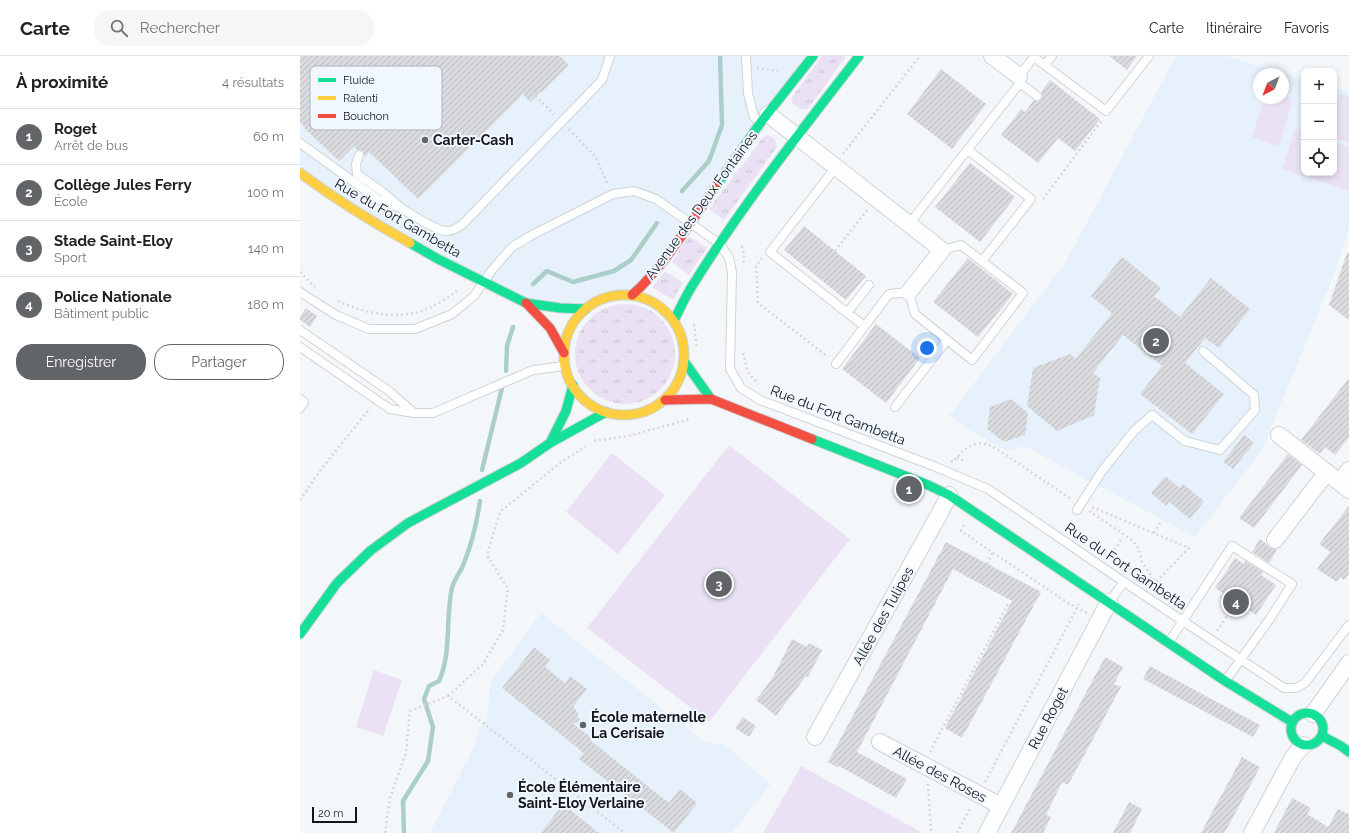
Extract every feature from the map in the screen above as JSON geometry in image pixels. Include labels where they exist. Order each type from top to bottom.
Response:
[{"type":"main road","name":"Avenue des Deux Fontaines","points":[[632,295],[642,287],[662,262],[764,118],[813,56]]},
{"type":"main road","points":[[674,321],[693,284],[720,244],[797,137],[859,56]]},
{"type":"main road","name":"Rue du Fort Gambetta","points":[[300,173],[320,188],[380,226],[483,283],[526,304],[550,328],[564,353]]},
{"type":"main road","points":[[619,295],[632,295],[646,299],[662,308],[674,321],[683,340],[684,361],[681,376],[674,389],[665,400],[652,409],[637,414],[621,415],[606,412],[592,406],[581,397],[568,376],[565,366],[564,353],[567,336],[572,326],[586,309],[596,302],[606,298],[619,295]]},
{"type":"main road","name":"Rue du Fort Gambetta","points":[[526,304],[586,309]]},
{"type":"main road","points":[[684,361],[711,399]]},
{"type":"main road","points":[[550,443],[566,411],[573,385]]},
{"type":"main road","name":"Rue du Fort Gambetta","points":[[665,400],[711,399],[922,482],[953,485],[1109,602],[1225,681],[1292,722]]},
{"type":"main road","points":[[300,634],[337,583],[370,551],[408,523],[521,463],[550,443],[606,412]]},
{"type":"main road","points":[[1308,713],[1313,714],[1321,720],[1323,730],[1322,736],[1315,743],[1304,745],[1299,744],[1292,736],[1292,722],[1299,715],[1308,713]]},
{"type":"main road","points":[[1322,736],[1349,752]]},
{"type":"street","points":[[992,56],[1020,80]]},
{"type":"street","points":[[764,118],[797,137],[942,250],[909,292]]},
{"type":"street","points":[[1279,435],[1327,472],[1346,481]]},
{"type":"street","points":[[1275,540],[1327,472]]},
{"type":"street","name":"Allée des Tulipes","points":[[816,737],[941,511],[953,485]]},
{"type":"street","name":"Rue Roget","points":[[987,833],[1109,602]]},
{"type":"street","points":[[1313,714],[1349,663]]},
{"type":"street","name":"Allée des Roses","points":[[880,742],[1001,806]]},
{"type":"street","points":[[1252,833],[1292,759],[1304,745]]},
{"type":"lane","points":[[300,143],[379,200],[401,208],[438,229],[446,231],[454,230],[462,225],[602,80],[610,56]]},
{"type":"lane","points":[[746,56],[748,94],[754,117],[764,118]]},
{"type":"lane","points":[[1045,65],[1052,56]]},
{"type":"lane","points":[[909,224],[968,150],[1020,80],[1034,57],[1106,110],[1149,56]]},
{"type":"lane","points":[[1020,80],[1038,96]]},
{"type":"lane","points":[[968,150],[1031,199],[982,261]]},
{"type":"lane","points":[[359,155],[356,164],[357,174],[384,193],[401,208]]},
{"type":"lane","points":[[835,166],[770,252],[864,326]]},
{"type":"lane","name":"Rue du Fort Gambetta","points":[[300,292],[336,315],[369,329],[415,329],[452,314],[474,296],[492,270],[512,247],[534,234],[613,194],[634,191],[656,199],[690,222],[720,244],[729,258],[732,272],[730,369],[741,388],[760,400],[953,485],[988,489],[1124,582],[1284,688],[1296,688],[1305,683],[1349,625]]},
{"type":"lane","points":[[836,364],[889,294],[909,292],[915,314],[972,360],[1023,293],[962,245],[942,250]]},
{"type":"lane","points":[[847,313],[869,285]]},
{"type":"lane","points":[[300,330],[389,391],[414,413]]},
{"type":"lane","points":[[895,407],[947,340]]},
{"type":"lane","points":[[300,348],[390,409],[414,413],[433,413],[533,370],[565,366]]},
{"type":"lane","points":[[1078,508],[1102,471],[1134,431],[1152,415],[1185,441],[1220,450],[1255,410],[1254,396],[1203,351]]},
{"type":"lane","points":[[300,399],[304,402],[300,408]]},
{"type":"lane","points":[[1169,642],[1232,546],[1292,584],[1269,620],[1225,681]]},
{"type":"lane","points":[[1109,602],[1124,582]]},
{"type":"path","points":[[835,166],[920,56]]},
{"type":"path","points":[[528,89],[594,156],[613,194]]},
{"type":"path","points":[[1031,199],[1042,201],[1102,120],[1106,110]]},
{"type":"path","points":[[835,251],[876,198]]},
{"type":"path","points":[[741,243],[744,254],[743,272]]},
{"type":"path","points":[[770,252],[763,257],[756,266],[758,303],[836,364]]},
{"type":"path","points":[[300,272],[321,291]]},
{"type":"path","points":[[337,301],[364,311],[381,315],[402,315],[436,306],[460,288]]},
{"type":"path","points":[[694,323],[698,354]]},
{"type":"path","points":[[742,346],[742,353],[748,372],[759,386]]},
{"type":"path","points":[[300,500],[322,468],[377,400]]},
{"type":"path","points":[[593,441],[628,436],[693,418]]},
{"type":"path","points":[[945,459],[953,462],[963,450],[974,445],[984,444],[997,449],[1078,508],[1132,540],[1139,550],[1142,562],[1156,582],[1188,548],[1094,507],[1078,508]]},
{"type":"path","points":[[385,833],[390,798],[406,754],[410,711],[448,696],[483,664],[503,630],[508,589],[487,555],[500,512],[560,463],[586,445]]},
{"type":"path","points":[[957,457],[966,462]]},
{"type":"path","points":[[1154,533],[1161,521]]},
{"type":"path","points":[[1121,540],[1111,555],[1150,582]]},
{"type":"path","points":[[987,564],[993,552]]},
{"type":"path","points":[[1141,593],[1152,577]]},
{"type":"path","points":[[931,833],[929,786],[923,765],[1008,604]]},
{"type":"path","points":[[957,833],[1077,607]]},
{"type":"path","points":[[1212,640],[1232,608]]},
{"type":"path","points":[[448,696],[625,833]]},
{"type":"shaded area","points":[[300,56],[813,56],[632,295],[607,297],[586,309],[526,303],[300,173]]},
{"type":"shaded area","points":[[1176,56],[1226,56],[1267,68],[1253,68],[1253,104],[1289,104],[1289,75],[1301,78],[1301,176],[1337,176],[1337,88],[1349,92],[1349,228],[1337,267],[1262,450],[1195,537],[1024,446],[1007,451],[972,432],[949,416],[1065,263]]},
{"type":"shaded area","name":"École maternelle La Cerisaie","points":[[541,613],[706,743],[724,744],[771,784],[732,833],[430,833],[475,744],[479,729],[487,720],[490,683]]},
{"type":"green space","points":[[822,56],[846,56],[809,108],[803,110],[793,104],[791,98]]},
{"type":"green space","points":[[1337,93],[1349,97],[1349,143],[1337,139]]},
{"type":"green space","points":[[1289,98],[1293,99],[1279,146],[1252,137],[1262,104],[1289,104]]},
{"type":"green space","points":[[1295,128],[1301,131],[1301,175],[1282,169]]},
{"type":"green space","points":[[768,135],[775,140],[777,147],[724,220],[709,209],[764,136]]},
{"type":"green space","points":[[1337,143],[1349,147],[1349,191],[1303,176],[1337,176]]},
{"type":"green space","points":[[689,236],[707,248],[689,275],[672,262]]},
{"type":"green space","points":[[665,271],[683,283],[673,300],[652,287]]},
{"type":"green space","points":[[625,304],[644,308],[661,318],[671,335],[675,354],[671,373],[661,390],[644,400],[625,404],[606,400],[589,390],[579,373],[575,354],[579,335],[589,318],[606,308]]},
{"type":"green space","points":[[729,445],[850,539],[709,722],[587,628]]},
{"type":"green space","points":[[612,453],[665,495],[618,554],[566,512]]},
{"type":"green space","points":[[374,670],[402,680],[383,736],[356,727]]},
{"type":"green space","points":[[801,766],[921,832],[763,833]]},
{"type":"building","points":[[300,56],[560,56],[569,65],[530,102],[523,94],[418,199],[369,152],[365,157],[363,151],[357,150],[354,146],[339,161],[304,128],[305,127],[300,122]]},
{"type":"building","points":[[1109,56],[1137,56],[1127,70]]},
{"type":"building","points":[[941,69],[986,104],[952,149],[907,114]]},
{"type":"building","points":[[1050,80],[1100,119],[1075,151],[1058,138],[1038,163],[1001,135],[1021,109],[1025,112],[1034,100],[1041,100],[1041,92]]},
{"type":"building","points":[[970,163],[1015,197],[980,242],[935,207]]},
{"type":"building","points":[[804,226],[866,276],[846,300],[784,250]]},
{"type":"building","points":[[1347,253],[1349,253],[1349,320],[1329,305]]},
{"type":"building","points":[[1122,257],[1161,288],[1154,296],[1180,317],[1211,278],[1250,309],[1219,348],[1205,338],[1185,363],[1224,394],[1192,434],[1140,394],[1162,366],[1123,335],[1093,373],[1100,378],[1094,415],[1057,431],[1027,406],[1033,368],[1070,354],[1076,359],[1112,313],[1091,296]]},
{"type":"building","points":[[968,258],[1013,294],[978,337],[933,302]]},
{"type":"building","points":[[306,308],[317,316],[310,327],[300,320],[300,317]]},
{"type":"building","points":[[876,324],[920,358],[886,403],[842,369]]},
{"type":"building","points":[[1349,378],[1349,437],[1335,455],[1325,447],[1320,454],[1301,440]]},
{"type":"building","points":[[1011,399],[1028,413],[1025,435],[1004,442],[987,429],[990,407]]},
{"type":"building","points":[[1244,435],[1254,443],[1233,469],[1223,462]]},
{"type":"building","points":[[1288,454],[1302,465],[1254,528],[1239,518]]},
{"type":"building","points":[[1165,476],[1180,488],[1183,484],[1204,501],[1190,519],[1169,502],[1166,506],[1151,493]]},
{"type":"building","points":[[1349,506],[1349,574],[1344,580],[1340,577],[1337,582],[1317,569],[1330,552],[1319,544]]},
{"type":"building","points":[[1260,539],[1270,548],[1277,550],[1269,563],[1252,552]]},
{"type":"building","points":[[946,542],[1041,592],[962,738],[945,728],[1012,601],[953,569],[857,752],[907,779],[896,798],[839,766],[837,767],[828,762]]},
{"type":"building","points":[[1235,558],[1244,564],[1246,561],[1263,572],[1261,575],[1276,585],[1256,615],[1249,610],[1245,615],[1220,598],[1223,593],[1215,588]]},
{"type":"building","points":[[792,639],[807,647],[809,643],[822,650],[808,677],[806,676],[776,716],[756,700],[773,677]]},
{"type":"building","points":[[534,647],[550,660],[545,667],[565,683],[570,676],[587,689],[573,707],[579,714],[577,715],[580,720],[573,724],[593,739],[591,741],[669,803],[680,789],[697,803],[674,833],[579,759],[584,753],[502,688]]},
{"type":"building","points":[[1105,657],[1123,667],[1114,684],[1121,687],[1068,785],[1062,782],[1046,815],[1051,817],[1043,833],[1011,833]]},
{"type":"building","points":[[1150,666],[1260,725],[1253,737],[1143,679]]},
{"type":"building","points":[[743,717],[756,726],[749,737],[735,728]]},
{"type":"building","points":[[1242,757],[1260,767],[1229,825],[1224,833],[1201,833]]},
{"type":"building","points":[[1292,798],[1311,808],[1307,814],[1328,827],[1338,809],[1349,814],[1349,833],[1274,833]]},
{"type":"building","points":[[1129,802],[1142,809],[1130,833],[1113,833]]},
{"type":"building","points":[[563,804],[599,833],[541,833]]},
{"type":"waterway","points":[[682,191],[709,161],[722,125],[720,56]]},
{"type":"waterway","points":[[533,284],[547,271],[573,282],[614,271],[631,260],[657,223]]},
{"type":"waterway","points":[[506,371],[507,346],[513,327]]},
{"type":"waterway","points":[[482,470],[502,388]]},
{"type":"waterway","points":[[404,833],[403,801],[428,761],[433,727],[424,699],[429,686],[439,681],[443,670],[446,659],[452,588],[463,566],[469,548],[476,525],[480,501]]},
{"type":"traffic: fast","points":[[716,186],[761,122],[813,56]]},
{"type":"traffic: fast","points":[[674,321],[691,288],[732,225],[859,56]]},
{"type":"traffic: fast","points":[[410,243],[438,259],[526,303],[560,308],[586,309]]},
{"type":"traffic: fast","points":[[684,361],[711,399]]},
{"type":"traffic: fast","points":[[550,443],[566,411],[573,385]]},
{"type":"traffic: fast","points":[[300,634],[337,583],[370,551],[408,523],[521,463],[550,443],[606,412]]},
{"type":"traffic: fast","points":[[812,439],[928,485],[949,495],[1225,681],[1292,722]]},
{"type":"traffic: fast","points":[[1304,713],[1310,713],[1320,720],[1323,729],[1322,735],[1316,742],[1310,745],[1304,745],[1294,738],[1291,732],[1291,726],[1298,716],[1304,713]]},
{"type":"traffic: fast","points":[[1322,736],[1349,752]]},
{"type":"traffic: slow","points":[[300,173],[354,210],[410,243]]},
{"type":"traffic: slow","points":[[624,295],[636,296],[647,300],[657,305],[666,313],[674,322],[679,332],[683,343],[684,355],[683,367],[679,378],[674,388],[666,397],[657,405],[647,410],[636,414],[624,415],[612,414],[601,410],[591,405],[582,397],[574,388],[569,378],[565,367],[564,355],[565,343],[569,332],[574,322],[582,313],[591,305],[601,300],[612,296],[624,295]]},
{"type":"traffic: jam","points":[[632,295],[644,284],[666,257],[716,186]]},
{"type":"traffic: jam","points":[[526,303],[550,328],[564,353]]},
{"type":"traffic: jam","points":[[665,400],[711,399],[812,439]]},
{"type":"place","name":"Carter-Cash","points":[[425,140]]},
{"type":"place","name":"Collège Jules Ferry","points":[[1156,341]]},
{"type":"place","name":"Roget","points":[[909,489]]},
{"type":"place","name":"Stade Saint-Eloy","points":[[719,584]]},
{"type":"place","name":"Police Nationale","points":[[1236,602]]},
{"type":"place","name":"École maternelle La Cerisaie","points":[[583,725]]},
{"type":"place","name":"École Élémentaire Saint-Eloy Verlaine","points":[[510,795]]}]
